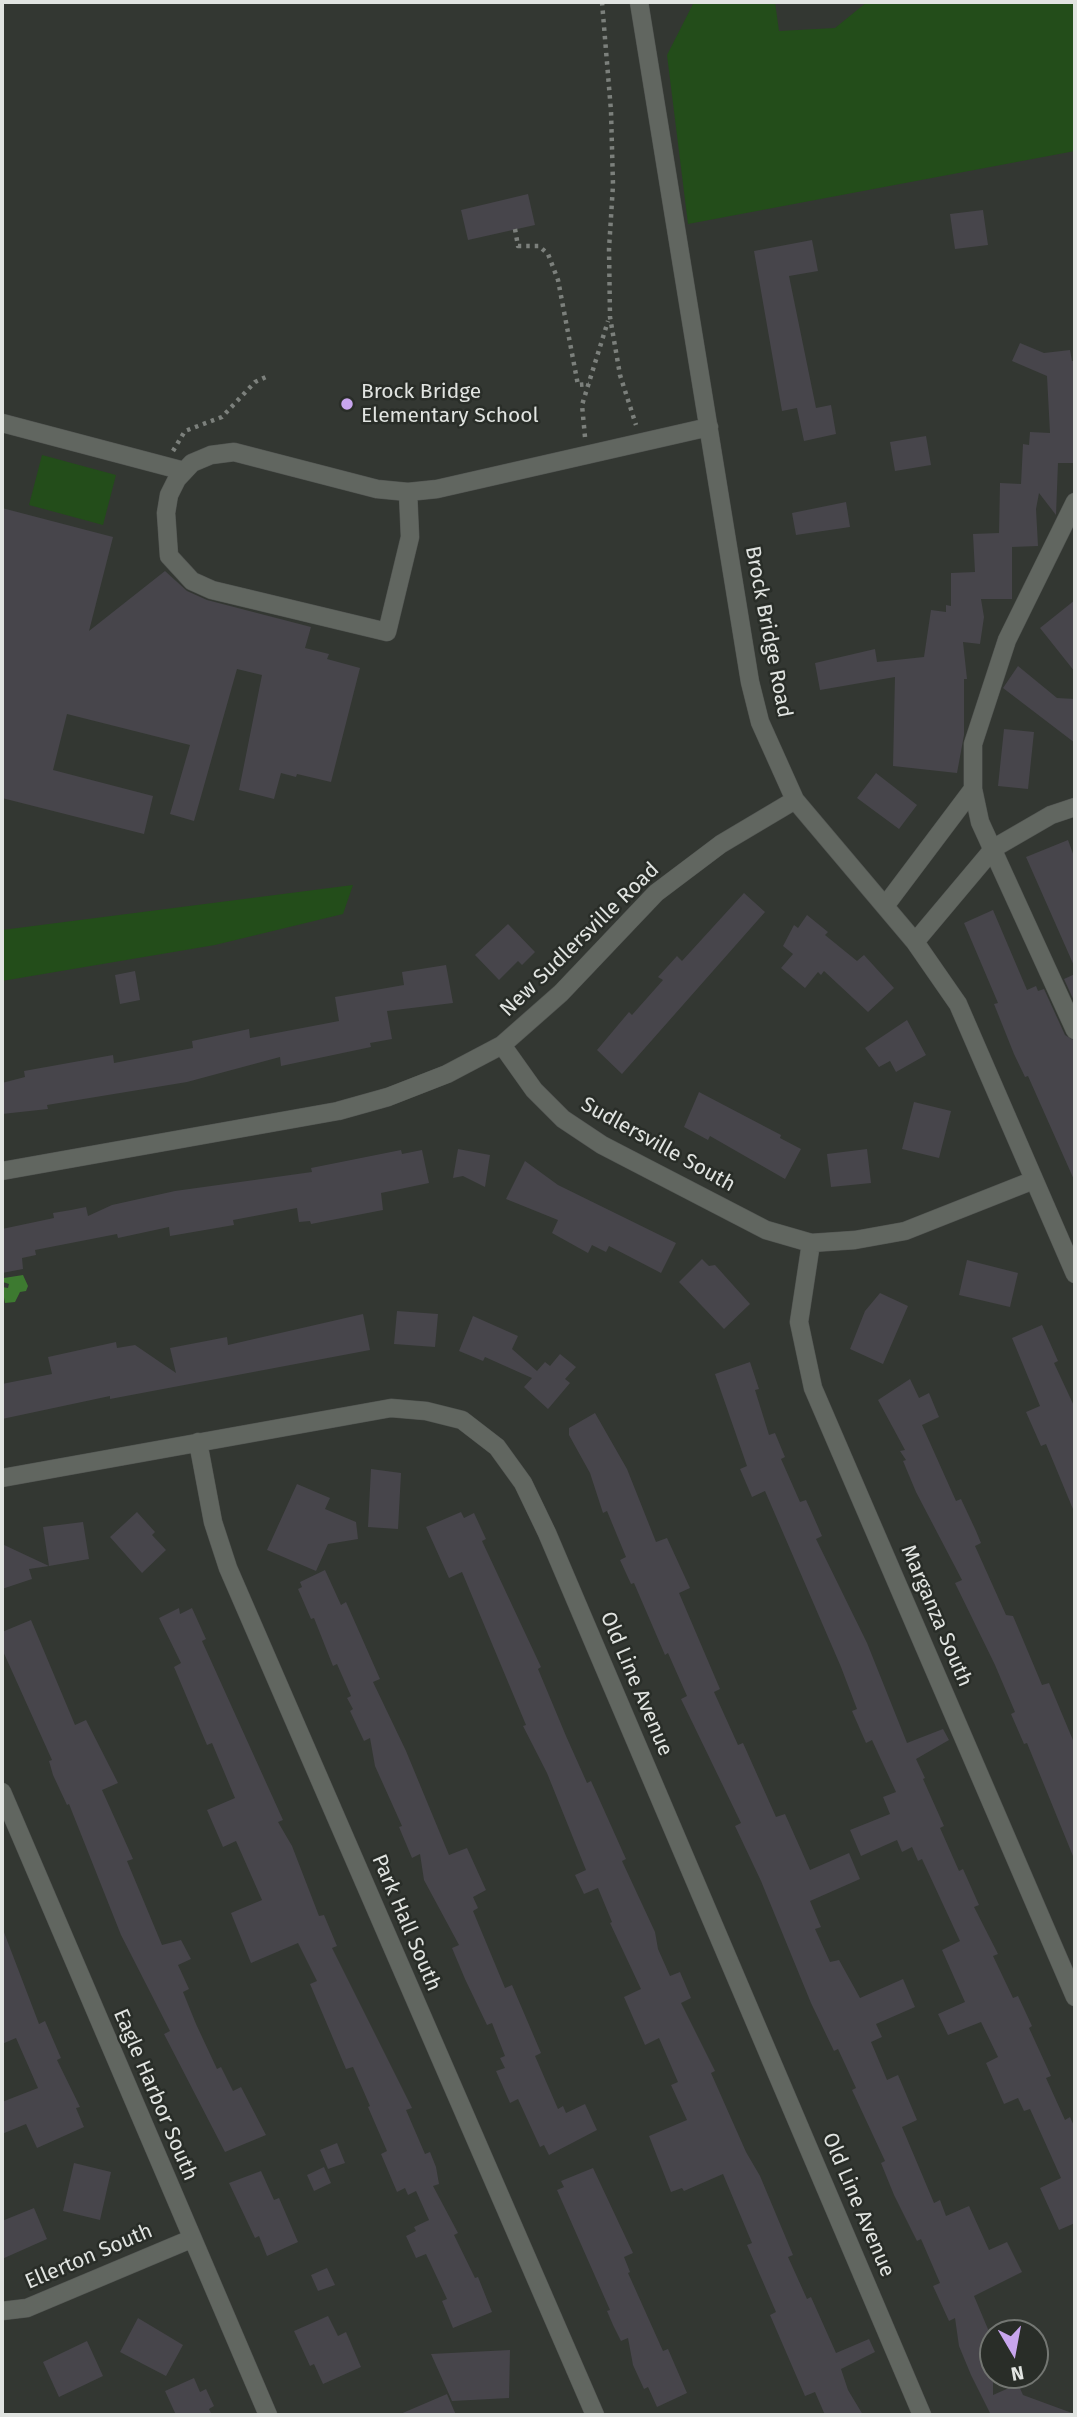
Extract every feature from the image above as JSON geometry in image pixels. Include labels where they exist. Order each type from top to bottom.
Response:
[{"type":"street","name":"Brock Bridge Road","points":[[639,2],[750,682],[760,722],[795,800],[915,942],[958,1004],[1075,1274]]},
{"type":"street","points":[[2,423],[176,469],[211,455],[234,452],[377,489],[408,492],[437,489],[709,427]]},
{"type":"street","points":[[176,469],[169,495],[166,538],[169,556],[192,581],[212,590],[387,632],[410,537],[408,492]]},
{"type":"street","points":[[1075,502],[1003,652],[973,744],[973,789],[980,822],[1075,1030]]},
{"type":"street","points":[[885,906],[973,789]]},
{"type":"street","name":"New Sudlersville Road","points":[[502,1045],[561,993],[656,893],[721,844],[795,800]]},
{"type":"street","points":[[915,942],[994,848],[1051,815],[1075,807]]},
{"type":"street","points":[[2,1171],[338,1111],[388,1097],[447,1074],[502,1045]]},
{"type":"street","name":"Sudlersville South","points":[[502,1045],[534,1090],[563,1119],[601,1145],[766,1230],[811,1243],[855,1240],[905,1231],[1034,1180]]},
{"type":"street","name":"Marganza South","points":[[811,1243],[799,1321],[814,1388],[1075,1997]]},
{"type":"street","name":"Old Line Avenue","points":[[2,1478],[391,1408],[426,1411],[462,1420],[497,1447],[523,1483],[547,1533],[922,2415]]},
{"type":"street","name":"Park Hall South","points":[[198,1442],[213,1522],[228,1568],[595,2415]]},
{"type":"street","name":"Eagle Harbor South","points":[[2,1792],[268,2415]]},
{"type":"street","name":"Ellerton South","points":[[2,2311],[27,2308],[191,2239]]},
{"type":"path","points":[[602,2],[613,185],[610,317],[620,375],[642,443]]},
{"type":"path","points":[[514,229],[518,246],[539,246],[548,254],[558,280],[578,385],[589,384]]},
{"type":"path","points":[[589,455],[582,405],[610,317]]},
{"type":"path","points":[[176,469],[174,449],[186,432],[222,417],[255,382],[268,376]]},
{"type":"shaded area","points":[[694,2],[775,2],[779,31],[835,28],[867,2],[1075,2],[1075,151],[688,224],[667,55]]},
{"type":"shaded area","points":[[42,455],[116,475],[103,525],[29,505]]},
{"type":"shaded area","points":[[353,885],[343,914],[215,945],[2,981],[2,930]]},
{"type":"shaded area","points":[[23,1275],[28,1286],[26,1291],[20,1292],[15,1302],[5,1303],[2,1287],[8,1288],[9,1284],[3,1282],[4,1278]]},
{"type":"building","points":[[528,194],[535,225],[468,240],[461,210]]},
{"type":"building","points":[[983,210],[988,245],[955,249],[950,214]]},
{"type":"building","points":[[812,240],[818,271],[789,276],[816,408],[831,405],[836,434],[804,441],[797,408],[782,411],[754,251]]},
{"type":"building","points":[[1020,343],[1044,353],[1070,350],[1072,361],[1075,361],[1075,463],[1058,463],[1056,515],[1039,493],[1036,509],[1038,546],[1012,547],[1012,599],[981,599],[984,617],[980,644],[963,642],[967,679],[964,679],[964,735],[957,773],[893,766],[895,677],[820,690],[815,663],[875,649],[877,662],[924,657],[931,610],[946,612],[946,605],[951,606],[951,573],[975,572],[973,534],[999,533],[1000,483],[1021,484],[1023,444],[1029,445],[1030,432],[1050,433],[1047,376],[1012,361]]},
{"type":"building","points":[[926,436],[931,465],[895,471],[890,442]]},
{"type":"building","points":[[846,502],[850,527],[796,535],[792,513]]},
{"type":"building","points":[[2,508],[113,537],[89,631],[165,571],[187,591],[207,600],[311,627],[305,648],[329,654],[327,659],[360,668],[331,782],[281,773],[274,799],[239,790],[262,675],[237,669],[194,821],[170,814],[190,745],[67,714],[53,770],[153,796],[144,834],[2,798]]},
{"type":"building","points":[[1075,600],[1075,672],[1040,628]]},
{"type":"building","points":[[1018,666],[1057,698],[1075,699],[1075,743],[1003,688]]},
{"type":"building","points":[[1004,729],[1034,732],[1028,789],[998,786]]},
{"type":"building","points":[[876,773],[917,805],[899,829],[857,798]]},
{"type":"building","points":[[1068,840],[1075,859],[1075,968],[1026,857]]},
{"type":"building","points":[[744,893],[765,912],[622,1074],[597,1050],[629,1012],[632,1015],[663,980],[658,977],[677,956],[682,961]]},
{"type":"building","points":[[993,910],[1027,990],[1036,986],[1038,991],[1044,989],[1065,1035],[1075,1041],[1075,1182],[1028,1076],[1025,1077],[1014,1054],[994,1004],[998,1003],[964,923]]},
{"type":"building","points":[[807,915],[828,932],[825,935],[857,961],[864,955],[894,988],[868,1012],[824,971],[821,975],[818,972],[805,988],[781,968],[793,954],[783,946],[794,925],[798,928]]},
{"type":"building","points":[[508,924],[535,952],[522,965],[518,961],[499,980],[475,955]]},
{"type":"building","points":[[446,965],[453,1003],[387,1011],[392,1039],[370,1043],[371,1047],[281,1066],[280,1057],[187,1082],[47,1105],[48,1109],[2,1114],[2,1083],[25,1077],[24,1071],[113,1055],[114,1063],[193,1048],[192,1041],[249,1029],[250,1038],[339,1021],[335,997],[404,985],[402,972]]},
{"type":"building","points":[[135,971],[140,1000],[120,1004],[115,975]]},
{"type":"building","points":[[1075,974],[1075,1003],[1064,979]]},
{"type":"building","points":[[907,1020],[926,1055],[896,1072],[890,1061],[879,1067],[865,1048]]},
{"type":"building","points":[[699,1092],[781,1135],[780,1138],[801,1149],[785,1179],[710,1136],[708,1140],[684,1127]]},
{"type":"building","points":[[914,1102],[951,1111],[939,1158],[902,1149]]},
{"type":"building","points":[[458,1149],[490,1155],[485,1187],[463,1176],[453,1178]]},
{"type":"building","points":[[867,1149],[871,1183],[831,1187],[827,1154]]},
{"type":"building","points":[[401,1150],[402,1154],[422,1150],[429,1183],[381,1193],[383,1210],[311,1224],[310,1221],[299,1222],[297,1208],[233,1220],[234,1225],[170,1236],[169,1227],[118,1238],[117,1234],[35,1250],[36,1255],[22,1258],[23,1269],[2,1273],[2,1229],[54,1218],[53,1213],[86,1207],[88,1216],[112,1205],[175,1191],[312,1172],[311,1168]]},
{"type":"building","points":[[525,1161],[558,1185],[676,1243],[661,1273],[609,1246],[606,1252],[592,1245],[588,1253],[552,1233],[558,1220],[506,1199]]},
{"type":"building","points":[[702,1259],[709,1266],[715,1265],[750,1304],[724,1329],[679,1282]]},
{"type":"building","points":[[967,1260],[1018,1273],[1010,1307],[959,1295]]},
{"type":"building","points":[[880,1293],[908,1306],[883,1364],[850,1349],[865,1311]]},
{"type":"building","points":[[397,1311],[438,1314],[435,1347],[394,1344]]},
{"type":"building","points":[[363,1314],[370,1350],[110,1399],[110,1396],[2,1419],[2,1384],[52,1374],[48,1357],[116,1342],[117,1348],[135,1345],[176,1373],[170,1348],[227,1337],[228,1345]]},
{"type":"building","points":[[473,1316],[518,1336],[512,1349],[537,1371],[545,1362],[550,1366],[560,1354],[576,1367],[565,1379],[570,1383],[548,1409],[524,1387],[532,1378],[485,1357],[483,1361],[459,1351]]},
{"type":"building","points":[[1042,1325],[1058,1361],[1054,1363],[1075,1408],[1075,1514],[1046,1444],[1041,1446],[1026,1412],[1040,1406],[1012,1338]]},
{"type":"building","points":[[750,1362],[759,1389],[755,1390],[769,1435],[775,1433],[785,1457],[781,1459],[800,1502],[806,1500],[811,1511],[822,1536],[816,1539],[867,1643],[907,1743],[943,1729],[949,1740],[916,1759],[944,1826],[940,1828],[959,1871],[963,1869],[979,1905],[974,1907],[998,1954],[993,1956],[1013,1998],[1018,1996],[1032,2026],[1029,2028],[1051,2076],[1046,2078],[1065,2120],[1070,2117],[1075,2128],[1075,2223],[1059,2230],[1040,2188],[1061,2178],[1030,2109],[1024,2111],[1018,2098],[1004,2104],[986,2063],[998,2057],[981,2022],[948,2035],[938,2014],[965,2002],[942,1950],[960,1941],[922,1859],[918,1861],[912,1847],[902,1852],[897,1840],[861,1856],[850,1830],[890,1814],[883,1797],[896,1792],[872,1740],[866,1743],[852,1711],[857,1709],[841,1667],[765,1491],[752,1497],[740,1469],[747,1466],[715,1374]]},
{"type":"building","points":[[910,1379],[919,1398],[929,1393],[939,1417],[922,1425],[956,1501],[961,1499],[976,1531],[981,1543],[975,1546],[1006,1615],[1013,1616],[1042,1685],[1049,1683],[1075,1745],[1075,1861],[1027,1743],[1024,1744],[1011,1714],[1015,1712],[995,1665],[955,1583],[962,1580],[916,1492],[903,1461],[906,1460],[900,1451],[905,1450],[878,1400]]},
{"type":"building","points":[[595,1413],[627,1469],[656,1542],[667,1538],[690,1588],[679,1593],[720,1689],[714,1692],[738,1745],[743,1743],[776,1817],[785,1814],[810,1870],[849,1853],[860,1879],[810,1901],[821,1927],[815,1929],[830,1962],[839,1960],[860,1998],[903,1979],[915,2007],[876,2024],[882,2037],[871,2042],[887,2080],[898,2075],[917,2120],[902,2127],[934,2203],[940,2200],[946,2216],[969,2206],[989,2250],[1007,2242],[1022,2272],[974,2296],[984,2319],[979,2319],[979,2389],[993,2389],[993,2395],[1007,2389],[1020,2389],[1023,2395],[1072,2413],[1071,2415],[991,2415],[959,2346],[955,2318],[949,2321],[933,2286],[940,2283],[921,2239],[917,2241],[894,2195],[881,2163],[885,2161],[852,2090],[856,2088],[838,2049],[834,2051],[811,2003],[761,1881],[735,1826],[741,1823],[681,1699],[687,1696],[668,1653],[665,1655],[634,1583],[631,1584],[620,1560],[626,1557],[607,1511],[603,1513],[590,1473],[569,1435],[569,1428]]},
{"type":"building","points":[[371,1469],[401,1473],[398,1529],[368,1527]]},
{"type":"building","points":[[297,1484],[330,1498],[325,1509],[356,1522],[358,1539],[328,1544],[316,1571],[267,1550]]},
{"type":"building","points":[[137,1512],[155,1532],[152,1535],[166,1550],[142,1573],[110,1537]]},
{"type":"building","points":[[461,1512],[464,1518],[474,1513],[486,1539],[482,1541],[541,1667],[538,1669],[566,1736],[587,1783],[591,1781],[626,1859],[622,1861],[655,1932],[658,1949],[670,1976],[680,1972],[691,1998],[681,2003],[715,2071],[711,2073],[746,2152],[760,2176],[793,2255],[788,2257],[807,2299],[811,2297],[836,2353],[869,2339],[875,2352],[841,2369],[848,2390],[863,2415],[825,2415],[815,2392],[805,2396],[770,2315],[776,2312],[747,2245],[752,2243],[723,2174],[684,2191],[682,2188],[671,2192],[649,2136],[687,2120],[671,2085],[678,2082],[659,2038],[645,2045],[624,1997],[641,1989],[610,1923],[612,1922],[598,1888],[584,1894],[575,1875],[586,1870],[547,1773],[523,1726],[526,1725],[462,1572],[449,1578],[426,1527]]},
{"type":"building","points":[[83,1522],[89,1559],[49,1566],[43,1527]]},
{"type":"building","points":[[2,1544],[49,1566],[29,1569],[32,1579],[2,1589]]},
{"type":"building","points":[[325,1570],[341,1605],[346,1602],[380,1679],[373,1682],[406,1751],[449,1855],[467,1848],[486,1890],[473,1897],[478,1908],[473,1911],[505,1988],[512,1985],[541,2053],[535,2056],[558,2109],[563,2106],[566,2113],[585,2104],[597,2130],[549,2155],[544,2145],[540,2147],[518,2099],[510,2103],[496,2071],[505,2068],[500,2058],[505,2056],[492,2023],[487,2025],[465,1979],[452,1948],[459,1945],[424,1880],[420,1854],[412,1858],[399,1827],[402,1826],[375,1766],[370,1738],[364,1741],[350,1711],[353,1709],[347,1698],[351,1696],[337,1664],[333,1666],[314,1618],[311,1619],[298,1589],[302,1587],[300,1582]]},
{"type":"building","points":[[179,1608],[180,1614],[192,1608],[206,1639],[202,1641],[283,1820],[278,1822],[292,1846],[319,1916],[324,1915],[337,1946],[332,1948],[412,2108],[406,2110],[425,2154],[430,2152],[436,2167],[439,2184],[433,2186],[458,2233],[454,2235],[475,2278],[478,2277],[492,2312],[453,2328],[442,2301],[447,2299],[426,2254],[416,2258],[406,2236],[416,2231],[414,2227],[429,2220],[416,2191],[408,2195],[405,2188],[397,2192],[381,2154],[387,2151],[368,2107],[370,2106],[353,2067],[346,2069],[310,1984],[317,1981],[298,1943],[251,1963],[231,1913],[262,1900],[236,1841],[223,1847],[207,1810],[235,1798],[212,1743],[207,1745],[174,1667],[181,1663],[159,1618]]},
{"type":"building","points":[[31,1620],[75,1725],[86,1720],[118,1783],[102,1790],[133,1859],[127,1861],[162,1945],[181,1940],[191,1959],[178,1965],[189,1989],[183,1992],[196,2024],[217,2069],[221,2067],[233,2091],[241,2087],[266,2135],[225,2152],[164,2034],[170,2031],[121,1935],[69,1804],[67,1805],[53,1775],[49,1761],[52,1760],[2,1649],[2,1632]]},
{"type":"building","points":[[2,1927],[39,2024],[45,2021],[61,2058],[57,2060],[80,2107],[76,2108],[84,2127],[37,2148],[26,2124],[2,2134],[2,2102],[38,2088],[16,2038],[2,2044]]},
{"type":"building","points":[[337,2143],[345,2163],[328,2169],[320,2150]]},
{"type":"building","points":[[74,2163],[111,2172],[100,2220],[63,2211]]},
{"type":"building","points":[[324,2167],[331,2183],[314,2191],[307,2175]]},
{"type":"building","points":[[593,2168],[633,2253],[624,2257],[630,2272],[628,2273],[663,2351],[668,2349],[687,2393],[657,2407],[648,2387],[644,2389],[633,2365],[628,2338],[621,2341],[613,2325],[607,2311],[610,2310],[557,2190],[564,2187],[561,2181]]},
{"type":"building","points":[[261,2171],[274,2200],[279,2198],[298,2242],[267,2256],[259,2236],[255,2238],[229,2183]]},
{"type":"building","points":[[34,2208],[47,2239],[2,2259],[2,2221]]},
{"type":"building","points":[[327,2268],[335,2285],[318,2291],[311,2275]]},
{"type":"building","points":[[328,2316],[338,2336],[346,2332],[361,2367],[323,2384],[314,2364],[310,2366],[294,2331]]},
{"type":"building","points":[[138,2318],[183,2345],[166,2376],[120,2352]]},
{"type":"building","points":[[87,2341],[103,2376],[59,2397],[43,2362]]},
{"type":"building","points":[[510,2350],[509,2398],[452,2401],[431,2354]]},
{"type":"building","points":[[194,2378],[200,2392],[206,2389],[214,2406],[209,2409],[212,2415],[176,2415],[165,2391]]},
{"type":"building","points":[[447,2394],[456,2415],[398,2415]]},
{"type":"place","name":"Brock Bridge Elementary School","points":[[347,404]]}]
